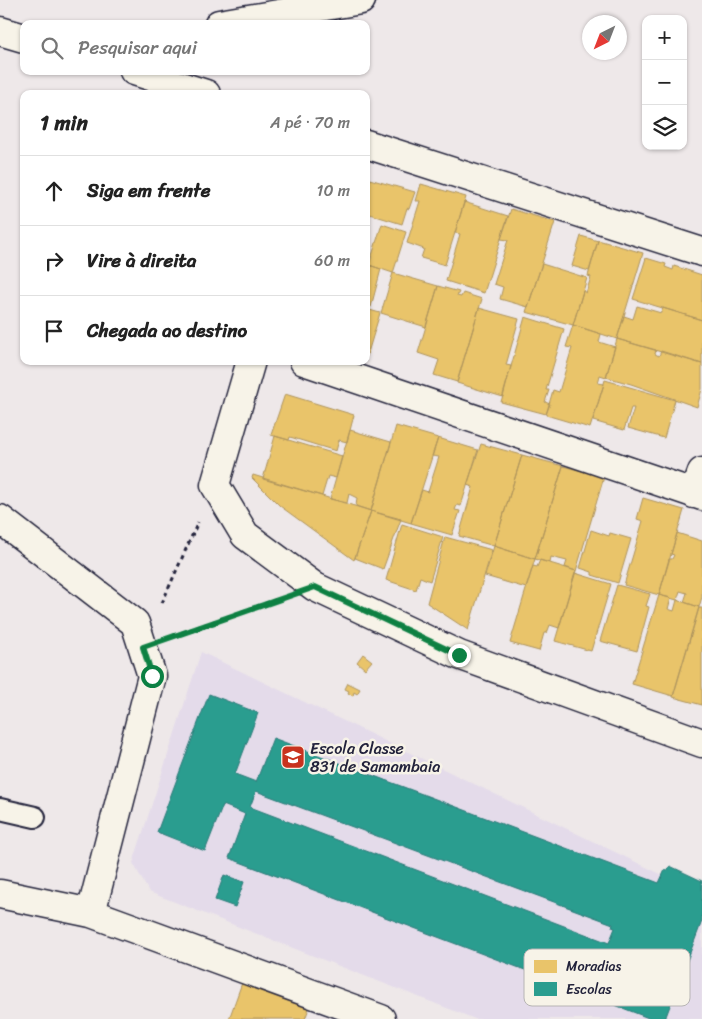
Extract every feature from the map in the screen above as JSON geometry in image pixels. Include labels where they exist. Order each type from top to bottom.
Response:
[{"type":"street","points":[[243,20],[361,0]]},
{"type":"street","points":[[0,31],[20,37]]},
{"type":"street","points":[[147,75],[193,90]]},
{"type":"street","points":[[370,145],[702,252]]},
{"type":"street","points":[[250,365],[215,485],[245,535],[315,587],[459,655],[702,743]]},
{"type":"street","points":[[316,365],[699,488]]},
{"type":"street","points":[[0,519],[135,623],[152,676],[91,914]]},
{"type":"street","points":[[0,894],[91,914],[381,1019]]},
{"type":"lane","points":[[0,809],[35,817]]},
{"type":"path","points":[[143,647],[215,485]]},
{"type":"path","points":[[143,647],[315,587]]},
{"type":"shaded area","name":"Escola Classe 831 de Samambaia","points":[[201,652],[702,894],[702,1019],[475,1019],[149,892],[133,863]]},
{"type":"building: Moradias","points":[[370,179],[415,192],[402,224],[370,214]]},
{"type":"building: Moradias","points":[[421,184],[466,197],[445,265],[421,258],[424,249],[407,243],[420,201],[416,201]]},
{"type":"building: Moradias","points":[[464,202],[508,216],[484,293],[446,281],[460,234],[455,233]]},
{"type":"building: Moradias","points":[[511,209],[555,222],[528,307],[500,299],[503,287],[494,284],[508,240],[501,239]]},
{"type":"building: Moradias","points":[[382,224],[406,232],[393,273],[370,265]]},
{"type":"building: Moradias","points":[[581,236],[598,241],[589,271],[572,266]]},
{"type":"building: Moradias","points":[[598,240],[643,253],[617,339],[573,325],[583,291],[586,293],[591,277],[588,276]]},
{"type":"building: Moradias","points":[[646,258],[666,264],[665,267],[673,270],[674,266],[702,275],[702,320],[633,299]]},
{"type":"building: Moradias","points":[[542,264],[587,278],[573,325],[526,312]]},
{"type":"building: Moradias","points":[[370,265],[381,269],[370,307]]},
{"type":"building: Moradias","points":[[393,273],[438,286],[426,327],[381,313]]},
{"type":"building: Moradias","points":[[438,286],[459,292],[457,296],[461,297],[463,293],[482,299],[457,382],[434,375],[439,360],[418,353]]},
{"type":"building: Moradias","points":[[637,306],[661,313],[663,308],[702,320],[702,364],[617,339],[624,316],[633,319]]},
{"type":"building: Moradias","points":[[479,308],[519,319],[506,365],[511,366],[503,397],[457,383]]},
{"type":"building: Moradias","points":[[370,310],[380,313],[370,346]]},
{"type":"building: Moradias","points":[[525,317],[564,329],[546,390],[549,390],[545,402],[550,404],[546,414],[501,402]]},
{"type":"building: Moradias","points":[[573,325],[601,334],[599,342],[615,347],[606,377],[600,375],[598,383],[604,384],[590,428],[546,415],[553,390],[559,392],[572,348],[566,347]]},
{"type":"building: Moradias","points":[[617,339],[656,350],[655,354],[659,356],[661,351],[702,364],[702,389],[697,407],[606,377]]},
{"type":"building: Moradias","points":[[605,380],[675,400],[664,438],[628,428],[634,408],[631,408],[624,430],[593,421]]},
{"type":"building: Moradias","points":[[285,394],[354,415],[347,442],[339,440],[336,451],[290,437],[289,440],[271,435]]},
{"type":"building: Moradias","points":[[396,426],[438,438],[411,523],[371,511]]},
{"type":"building: Moradias","points":[[350,430],[391,442],[371,511],[356,506],[357,498],[349,494],[347,503],[330,499]]},
{"type":"building: Moradias","points":[[275,436],[342,456],[336,478],[328,476],[322,496],[263,479]]},
{"type":"building: Moradias","points":[[438,438],[478,450],[461,506],[457,505],[455,510],[460,511],[452,535],[411,523],[422,490],[428,492],[439,457],[432,456]]},
{"type":"building: Moradias","points":[[481,444],[522,455],[494,546],[459,536],[473,487],[467,485]]},
{"type":"building: Moradias","points":[[522,455],[563,466],[535,559],[494,546]]},
{"type":"building: Moradias","points":[[563,466],[604,477],[576,571],[565,567],[567,561],[551,557],[550,563],[535,559]]},
{"type":"building: Moradias","points":[[253,475],[371,511],[354,560],[280,506],[252,478]]},
{"type":"building: Moradias","points":[[643,498],[684,510],[659,595],[624,585],[643,521],[637,519]]},
{"type":"building: Moradias","points":[[371,511],[401,519],[383,569],[355,558]]},
{"type":"building: Moradias","points":[[402,524],[443,537],[430,581],[420,577],[416,590],[386,580]]},
{"type":"building: Moradias","points":[[591,530],[609,536],[610,533],[631,539],[618,583],[592,575],[592,572],[580,568]]},
{"type":"building: Moradias","points":[[677,533],[702,541],[702,597],[699,607],[684,602],[687,593],[680,591],[677,600],[659,595],[669,559],[672,559],[674,555],[671,554]]},
{"type":"building: Moradias","points":[[445,537],[492,550],[468,630],[427,603]]},
{"type":"building: Moradias","points":[[494,546],[535,559],[526,588],[485,576]]},
{"type":"building: Moradias","points":[[540,560],[576,571],[559,628],[550,625],[547,633],[544,633],[539,651],[510,643],[533,566],[537,567]]},
{"type":"building: Moradias","points":[[575,573],[611,584],[591,651],[555,641]]},
{"type":"building: Moradias","points":[[617,585],[650,594],[646,606],[649,607],[637,651],[600,641]]},
{"type":"building: Moradias","points":[[659,595],[671,598],[668,609],[674,611],[677,600],[699,607],[673,696],[632,684]]},
{"type":"building: Moradias","points":[[699,608],[702,608],[702,705],[673,697]]},
{"type":"building: Moradias","points":[[363,654],[372,661],[365,669],[357,662]]},
{"type":"building: Moradias","points":[[348,683],[360,689],[357,694],[354,692],[353,696],[348,693],[349,691],[345,689]]},
{"type":"building: Moradias","points":[[243,980],[311,1003],[305,1019],[229,1019]]},
{"type":"building: Escolas","points":[[209,694],[258,713],[235,774],[256,782],[273,738],[659,883],[665,870],[667,871],[670,866],[702,881],[702,921],[690,953],[690,949],[524,949],[524,970],[229,858],[245,814],[223,805],[205,851],[157,832]],"holes":[[[256,791],[613,924],[612,927],[615,928],[609,943],[250,807]]]},
{"type":"building: Escolas","points":[[224,875],[244,882],[235,907],[215,900]]},
{"type":"building: Escolas","points":[[618,1006],[670,1006],[665,1019],[651,1019]]},
{"type":"place","name":"Escola Classe 831 de Samambaia","points":[[293,757]]},
{"type":"route","points":[[152,676],[143,647],[315,587],[459,655]]}]
